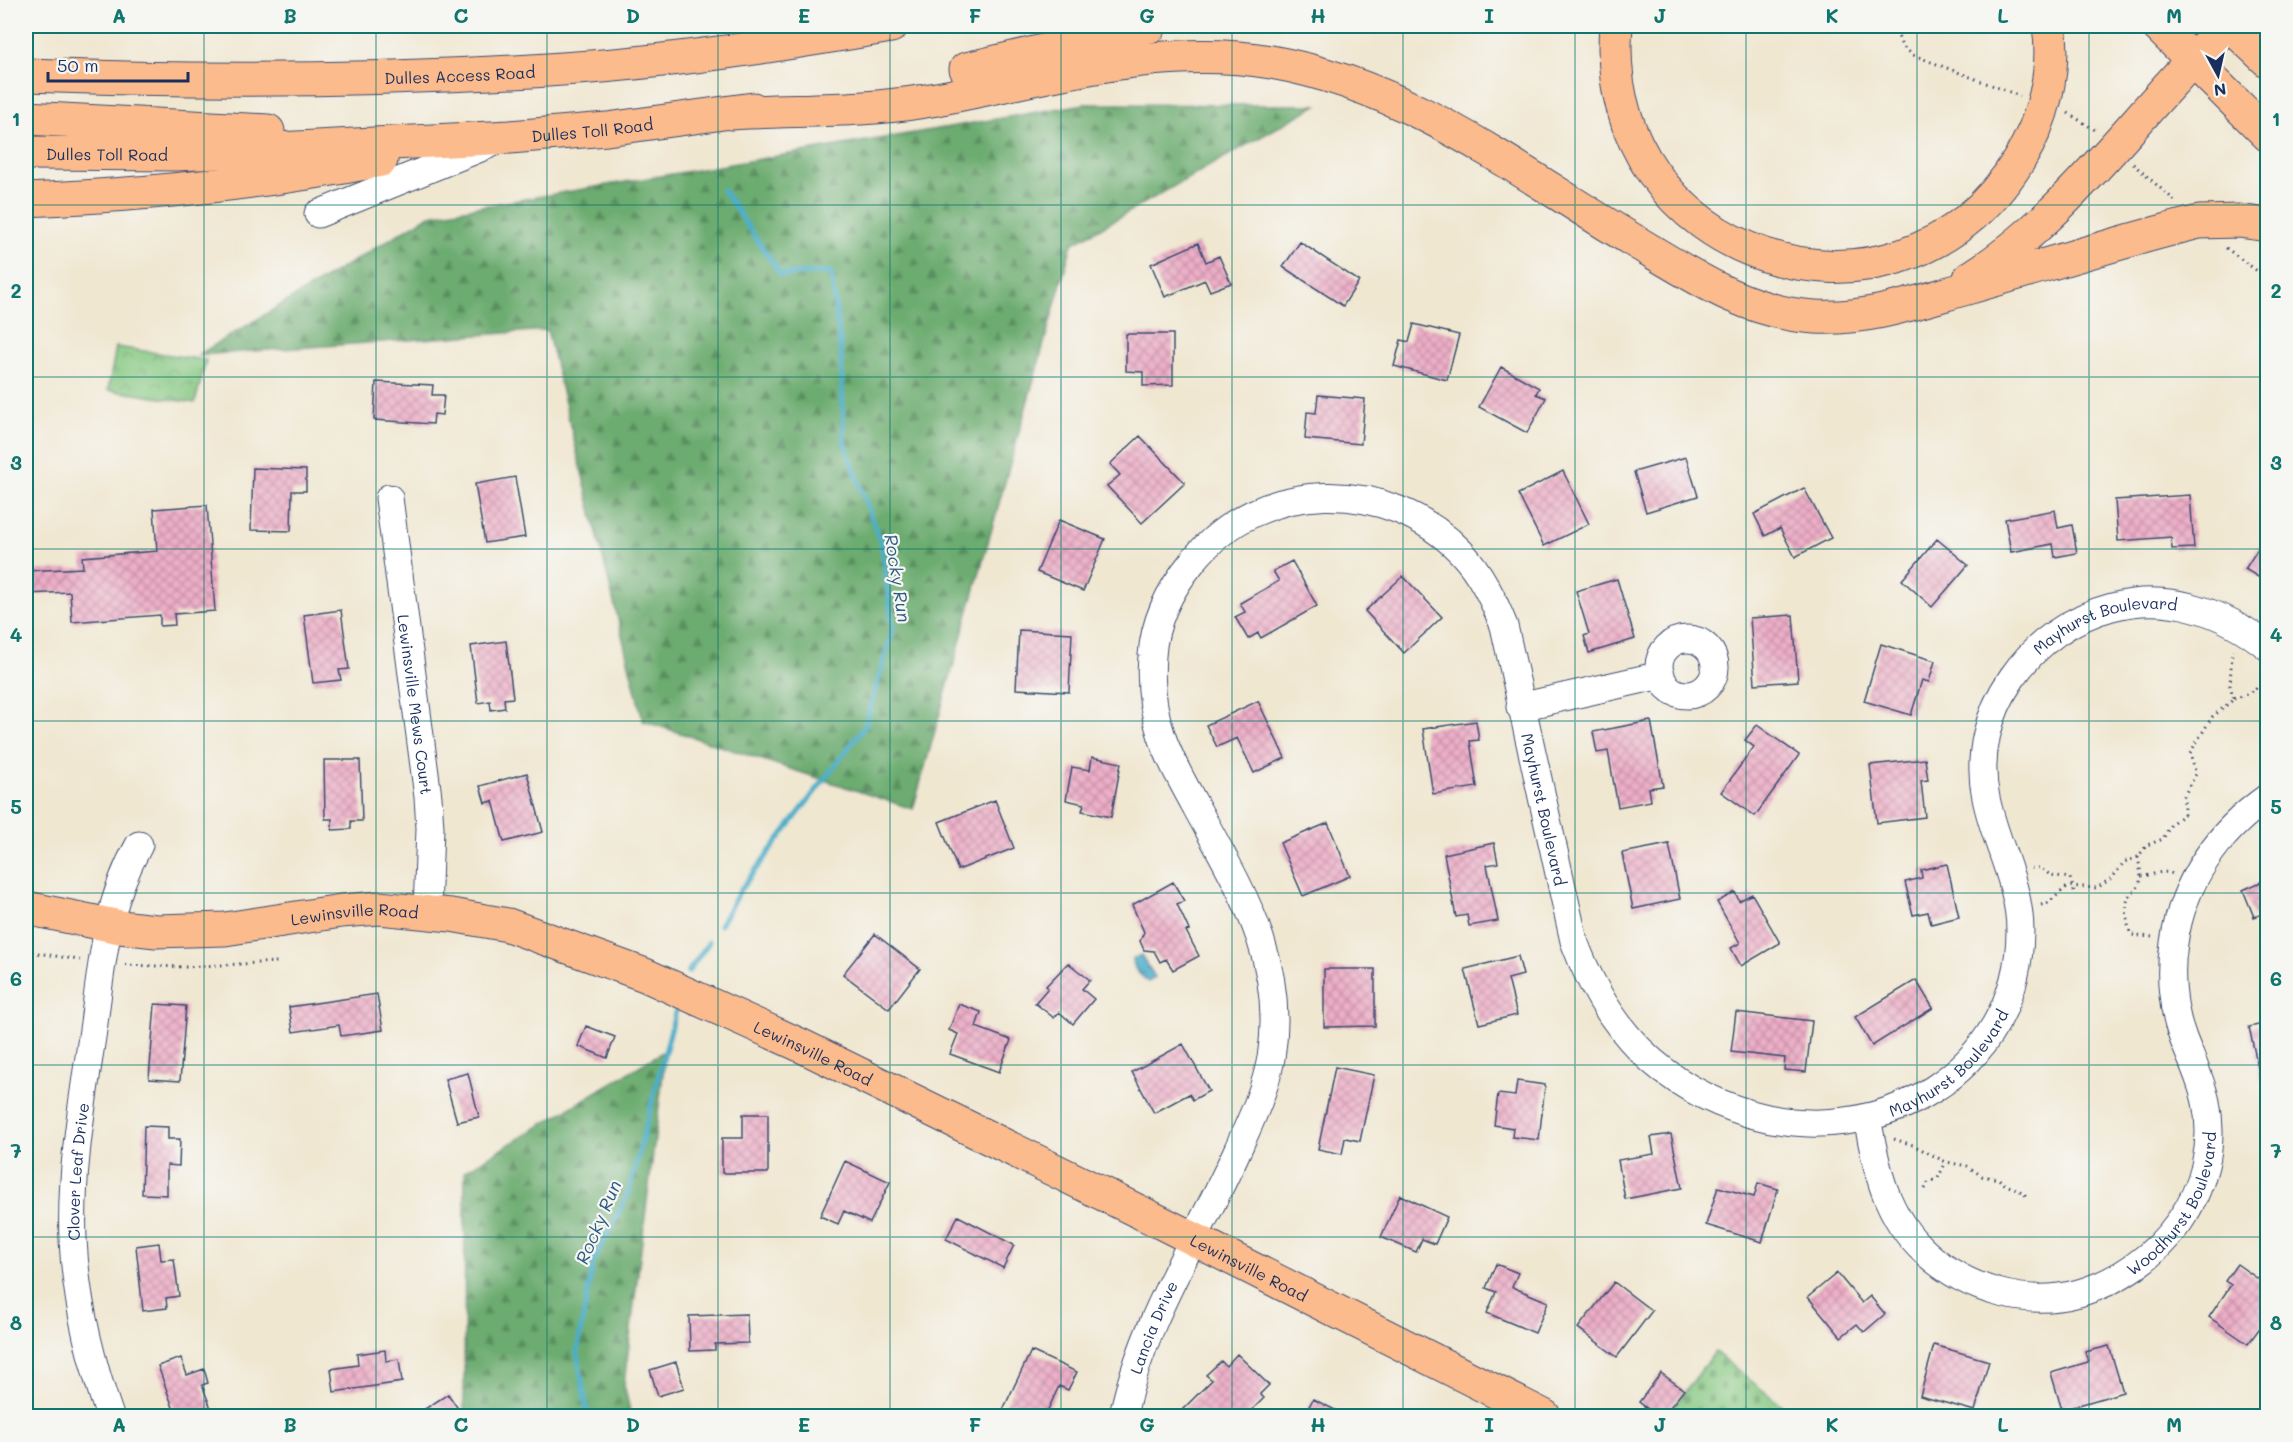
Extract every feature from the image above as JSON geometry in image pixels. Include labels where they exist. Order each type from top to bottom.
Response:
[{"type":"main road","name":"Dulles Access Road","points":[[26,75],[289,79],[590,67],[735,51],[891,26]]},
{"type":"main road","name":"Dulles Toll Road","points":[[26,153],[178,154],[510,137],[608,129],[731,113],[957,71],[1150,26]]},
{"type":"main road","points":[[1616,26],[1614,47],[1624,112],[1635,138],[1662,184],[1707,226],[1741,246],[1772,258],[1822,267],[1871,263],[1922,247],[1964,222],[1995,193],[2025,150],[2040,116],[2049,79],[2049,26]]},
{"type":"main road","points":[[2158,26],[2268,135]]},
{"type":"main road","points":[[1931,298],[1979,272],[2029,233],[2191,58],[2226,26]]},
{"type":"main road","points":[[2231,26],[2268,61]]},
{"type":"main road","points":[[731,113],[904,104],[1101,64],[1170,57],[1226,57],[1272,62],[1334,78],[1385,96],[1437,119],[1688,274],[1743,301],[1789,314],[1818,317],[1874,313],[2199,222],[2239,221],[2268,225]]},
{"type":"main road","points":[[26,118],[326,133],[510,137]]},
{"type":"main road","points":[[26,200],[122,196],[309,174],[510,137]]},
{"type":"main road","name":"Lewinsville Road","points":[[26,908],[108,925],[156,931],[199,931],[275,923],[341,911],[379,908],[427,912],[508,925],[645,975],[800,1045],[1544,1416]]},
{"type":"street","points":[[318,214],[510,137]]},
{"type":"street","name":"Mayhurst Boulevard","points":[[1193,1240],[1263,1094],[1271,1057],[1274,1021],[1272,985],[1265,951],[1253,915],[1176,774],[1163,745],[1155,715],[1151,684],[1152,653],[1157,626],[1168,598],[1183,573],[1201,551],[1223,531],[1272,504],[1301,497],[1332,495],[1361,499],[1390,507],[1440,534],[1479,575],[1494,600],[1504,626],[1520,707],[1574,941],[1600,999],[1624,1033],[1664,1072],[1693,1090],[1725,1105],[1787,1121],[1820,1122],[1867,1117],[1896,1110],[1923,1097],[1966,1064],[1984,1043],[2001,1016],[2012,988],[2018,959],[2020,930],[2017,899],[1991,821],[1985,794],[1983,765],[1986,738],[1994,712],[2006,686],[2023,661],[2040,644],[2064,626],[2088,614],[2113,606],[2145,602],[2199,608],[2226,618],[2268,647]]},
{"type":"street","name":"Lewinsville Mews Court","points":[[389,498],[429,797],[427,912]]},
{"type":"street","points":[[1520,707],[1661,675]]},
{"type":"street","name":"Woodhurst Boulevard","points":[[1867,1117],[1876,1172],[1885,1197],[1898,1221],[1924,1251],[1963,1280],[1989,1290],[2016,1296],[2044,1298],[2072,1295],[2100,1287],[2126,1274],[2154,1253],[2172,1234],[2197,1190],[2205,1162],[2208,1133],[2207,1105],[2200,1076],[2182,1035],[2175,1006],[2172,976],[2174,944],[2180,915],[2190,886],[2206,858],[2245,813],[2268,796]]},
{"type":"street","name":"Clover Leaf Drive","points":[[110,1416],[84,1332],[73,1239],[74,1188],[108,925],[126,868],[139,845]]},
{"type":"street","name":"Lancia Drive","points":[[1123,1416],[1137,1365],[1154,1321],[1193,1240]]},
{"type":"path","points":[[1894,26],[1902,46],[1913,55],[2023,97]]},
{"type":"path","points":[[2064,112],[2080,118],[2097,131]]},
{"type":"path","points":[[2130,161],[2181,207]]},
{"type":"path","points":[[2225,248],[2268,279]]},
{"type":"path","points":[[2234,646],[2230,657],[2230,686],[2234,699]]},
{"type":"path","points":[[2039,905],[2048,903],[2061,889],[2073,885],[2090,890],[2097,888],[2113,877],[2124,862],[2138,857],[2147,845],[2163,839],[2172,824],[2184,814],[2184,796],[2196,774],[2190,753],[2212,717],[2234,699],[2249,693],[2268,678]]},
{"type":"path","points":[[2138,857],[2141,876],[2137,890],[2128,897],[2128,930],[2138,936],[2157,937]]},
{"type":"path","points":[[2030,868],[2041,868],[2050,875],[2070,878],[2074,891]]},
{"type":"path","points":[[2141,876],[2150,877],[2165,872],[2177,875]]},
{"type":"path","points":[[26,951],[102,963],[156,968],[277,962]]},
{"type":"path","points":[[1892,1139],[1913,1145],[1946,1162],[1967,1166],[1982,1176],[2000,1179],[2004,1185],[2022,1191],[2026,1196]]},
{"type":"path","points":[[1925,1189],[1928,1183],[1938,1178],[1946,1162]]},
{"type":"green space","points":[[1085,104],[1317,105],[1072,244],[913,809],[643,721],[547,330],[198,355],[430,215]]},
{"type":"green space","points":[[116,347],[206,360],[195,403],[108,390]]},
{"type":"green space","points":[[666,1050],[624,1384],[631,1416],[464,1416],[465,1171]]},
{"type":"green space","points":[[1715,1352],[1795,1416],[1667,1416]]},
{"type":"water","points":[[1141,955],[1155,977],[1148,982],[1134,964],[1133,959]]},
{"type":"building","points":[[1300,242],[1359,281],[1343,306],[1283,267]]},
{"type":"building","points":[[1198,243],[1206,262],[1219,256],[1231,283],[1210,291],[1205,280],[1165,297],[1151,264]]},
{"type":"building","points":[[1414,324],[1459,335],[1447,380],[1394,366],[1401,340],[1409,342]]},
{"type":"building","points":[[1126,334],[1173,334],[1173,385],[1143,386],[1143,372],[1126,371]]},
{"type":"building","points":[[1501,367],[1539,388],[1536,394],[1546,398],[1527,433],[1479,407]]},
{"type":"building","points":[[376,382],[433,385],[432,395],[444,395],[442,415],[434,414],[433,424],[374,420]]},
{"type":"building","points":[[1318,395],[1365,399],[1361,444],[1305,439],[1307,412],[1316,413]]},
{"type":"building","points":[[1140,436],[1185,483],[1142,523],[1107,486],[1120,475],[1110,464]]},
{"type":"building","points":[[1686,457],[1698,496],[1646,512],[1634,472]]},
{"type":"building","points":[[253,468],[306,470],[306,491],[292,491],[291,531],[251,530]]},
{"type":"building","points":[[1563,471],[1589,524],[1544,546],[1518,494]]},
{"type":"building","points":[[515,477],[525,537],[485,543],[475,484]]},
{"type":"building","points":[[1804,488],[1831,538],[1795,557],[1780,528],[1765,536],[1754,514]]},
{"type":"building","points":[[2190,495],[2194,548],[2172,549],[2171,537],[2118,541],[2115,500]]},
{"type":"building","points":[[207,505],[215,611],[174,614],[175,625],[160,626],[160,615],[72,622],[70,592],[27,594],[26,571],[83,568],[82,557],[157,551],[154,509]]},
{"type":"building","points":[[2055,510],[2058,528],[2072,525],[2077,553],[2055,557],[2053,544],[2011,552],[2005,519]]},
{"type":"building","points":[[1059,520],[1105,539],[1083,591],[1037,572]]},
{"type":"building","points":[[2268,533],[2268,583],[2245,569]]},
{"type":"building","points":[[1937,539],[1968,565],[1932,607],[1902,580]]},
{"type":"building","points":[[1292,561],[1317,606],[1261,638],[1258,633],[1248,639],[1235,617],[1245,612],[1240,603],[1279,581],[1273,571]]},
{"type":"building","points":[[1403,576],[1442,617],[1404,653],[1365,611]]},
{"type":"building","points":[[1617,579],[1635,639],[1589,653],[1584,636],[1589,634],[1576,591]]},
{"type":"building","points":[[341,610],[349,669],[339,670],[341,680],[313,683],[304,615]]},
{"type":"building","points":[[1793,615],[1798,681],[1755,684],[1750,618]]},
{"type":"building","points":[[1019,630],[1072,633],[1069,692],[1016,689]]},
{"type":"building","points":[[506,641],[513,698],[504,699],[505,708],[491,710],[490,701],[478,703],[471,646]]},
{"type":"building","points":[[1881,644],[1935,661],[1929,682],[1922,680],[1911,715],[1864,701]]},
{"type":"building","points":[[1258,701],[1285,758],[1254,773],[1237,738],[1217,747],[1206,725]]},
{"type":"building","points":[[1476,721],[1479,740],[1470,741],[1477,787],[1433,794],[1423,729]]},
{"type":"building","points":[[1651,721],[1663,786],[1649,788],[1651,801],[1618,807],[1608,751],[1597,753],[1593,732]]},
{"type":"building","points":[[1757,725],[1799,755],[1755,816],[1721,792],[1754,747],[1745,740]]},
{"type":"building","points":[[1092,757],[1121,763],[1111,817],[1082,811],[1084,804],[1066,800],[1072,767],[1090,770]]},
{"type":"building","points":[[1925,759],[1928,780],[1921,781],[1925,817],[1877,823],[1870,765]]},
{"type":"building","points":[[324,760],[360,760],[362,821],[351,821],[351,829],[332,830],[332,819],[325,819]]},
{"type":"building","points":[[527,773],[543,832],[504,842],[493,801],[485,803],[480,786]]},
{"type":"building","points":[[995,800],[1014,848],[958,870],[939,822]]},
{"type":"building","points":[[1328,823],[1350,876],[1303,896],[1280,843]]},
{"type":"building","points":[[1494,843],[1498,863],[1487,865],[1498,921],[1469,926],[1467,915],[1456,917],[1444,854]]},
{"type":"building","points":[[1669,844],[1680,899],[1633,909],[1622,853]]},
{"type":"building","points":[[1947,864],[1959,917],[1931,924],[1928,912],[1913,915],[1905,882],[1922,878],[1921,870]]},
{"type":"building","points":[[2263,881],[2268,890],[2268,912],[2254,917],[2243,890]]},
{"type":"building","points":[[1173,882],[1184,901],[1177,904],[1189,930],[1186,931],[1199,956],[1173,970],[1166,959],[1160,962],[1154,951],[1144,950],[1140,941],[1144,932],[1132,905]]},
{"type":"building","points":[[1735,892],[1739,901],[1752,894],[1780,943],[1741,966],[1731,948],[1740,943],[1717,902]]},
{"type":"building","points":[[875,934],[920,969],[889,1009],[843,974]]},
{"type":"building","points":[[1518,956],[1523,975],[1508,979],[1517,1015],[1479,1024],[1465,969]]},
{"type":"building","points":[[1068,963],[1090,980],[1082,989],[1094,999],[1073,1024],[1059,1012],[1054,1018],[1035,1003],[1048,988],[1046,986]]},
{"type":"building","points":[[1324,969],[1375,969],[1375,1026],[1324,1027]]},
{"type":"building","points":[[1916,980],[1933,1008],[1872,1046],[1855,1017]]},
{"type":"building","points":[[377,994],[383,1030],[341,1036],[339,1025],[293,1032],[289,1007]]},
{"type":"building","points":[[155,1004],[186,1006],[180,1081],[149,1079]]},
{"type":"building","points":[[959,1004],[981,1012],[976,1027],[1011,1040],[999,1072],[950,1054],[958,1034],[949,1030]]},
{"type":"building","points":[[1736,1012],[1812,1021],[1806,1072],[1784,1070],[1785,1058],[1731,1052]]},
{"type":"building","points":[[2268,1023],[2268,1080],[2261,1081],[2249,1027]]},
{"type":"building","points":[[586,1026],[615,1037],[607,1058],[578,1046]]},
{"type":"building","points":[[1183,1044],[1209,1091],[1193,1100],[1189,1094],[1154,1113],[1132,1072]]},
{"type":"building","points":[[1335,1067],[1374,1075],[1360,1141],[1345,1138],[1342,1154],[1318,1149]]},
{"type":"building","points":[[468,1073],[479,1117],[457,1122],[445,1079]]},
{"type":"building","points":[[1517,1081],[1545,1085],[1539,1140],[1512,1137],[1513,1128],[1494,1125],[1498,1094],[1515,1096]]},
{"type":"building","points":[[743,1114],[768,1114],[768,1173],[722,1173],[722,1138],[743,1138]]},
{"type":"building","points":[[144,1126],[168,1127],[168,1139],[180,1139],[179,1166],[167,1165],[167,1195],[142,1194]]},
{"type":"building","points":[[1671,1134],[1682,1188],[1625,1199],[1618,1160],[1654,1154],[1651,1137]]},
{"type":"building","points":[[845,1161],[890,1182],[870,1223],[844,1211],[838,1224],[820,1216]]},
{"type":"building","points":[[1758,1183],[1778,1189],[1762,1242],[1706,1225],[1718,1187],[1754,1197]]},
{"type":"building","points":[[1400,1195],[1447,1217],[1435,1244],[1422,1239],[1416,1252],[1381,1237]]},
{"type":"building","points":[[958,1216],[1014,1245],[1003,1268],[946,1239]]},
{"type":"building","points":[[159,1243],[161,1260],[174,1259],[179,1296],[166,1298],[167,1308],[143,1311],[136,1246]]},
{"type":"building","points":[[1496,1264],[1518,1273],[1512,1287],[1548,1302],[1535,1333],[1487,1313],[1496,1292],[1486,1288]]},
{"type":"building","points":[[2237,1264],[2268,1286],[2268,1317],[2248,1344],[2209,1317],[2231,1285],[2225,1281]]},
{"type":"building","points":[[1837,1273],[1862,1303],[1870,1296],[1885,1314],[1864,1332],[1857,1324],[1841,1337],[1808,1297]]},
{"type":"building","points":[[1614,1282],[1652,1311],[1617,1357],[1578,1328]]},
{"type":"building","points":[[747,1314],[748,1343],[715,1344],[715,1350],[690,1351],[689,1316]]},
{"type":"building","points":[[1934,1345],[1989,1361],[1975,1411],[1920,1396]]},
{"type":"building","points":[[2109,1346],[2123,1392],[2062,1410],[2051,1373],[2088,1362],[2085,1352]]},
{"type":"building","points":[[385,1350],[386,1361],[399,1359],[402,1382],[334,1392],[331,1369],[358,1365],[357,1354]]},
{"type":"building","points":[[1031,1351],[1077,1372],[1068,1390],[1059,1386],[1045,1416],[1000,1416]]},
{"type":"building","points":[[1237,1354],[1269,1385],[1260,1394],[1264,1398],[1246,1416],[1176,1416],[1212,1380],[1206,1375],[1221,1361],[1226,1366]]},
{"type":"building","points":[[181,1358],[187,1375],[204,1369],[208,1383],[202,1385],[214,1416],[176,1416],[158,1366]]},
{"type":"building","points":[[676,1362],[684,1388],[658,1396],[650,1370]]},
{"type":"building","points":[[1661,1373],[1684,1390],[1663,1416],[1657,1416],[1639,1402]]},
{"type":"building","points":[[448,1394],[463,1416],[414,1416]]},
{"type":"building","points":[[1313,1399],[1347,1416],[1304,1416]]},
{"type":"waterway","name":"Rocky Run","points":[[720,925],[741,889],[865,726],[893,629],[882,547],[844,441],[841,353],[831,272],[781,275],[723,190]]},
{"type":"waterway","name":"Rocky Run","points":[[688,972],[709,942]]},
{"type":"waterway","name":"Rocky Run","points":[[588,1416],[577,1352],[593,1263],[628,1194],[677,1006]]}]
